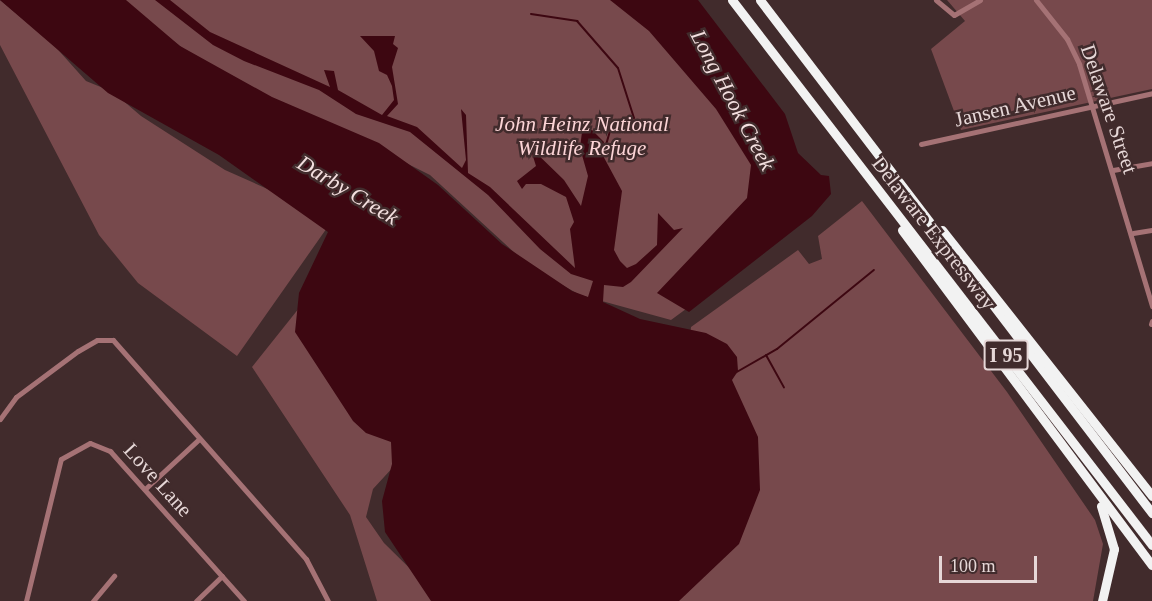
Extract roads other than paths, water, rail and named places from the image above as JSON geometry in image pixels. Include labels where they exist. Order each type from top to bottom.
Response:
[{"type":"highway","name":"Delaware Expressway","points":[[732,0],[1152,545]]},
{"type":"highway","name":"Delaware Expressway","points":[[760,0],[1152,513]]},
{"type":"highway","points":[[859,165],[953,303],[1152,565]]},
{"type":"highway","points":[[902,186],[953,243],[1152,496]]},
{"type":"highway","points":[[1114,446],[1152,483]]},
{"type":"highway","points":[[1076,466],[1107,516],[1113,537],[1113,561],[1102,601]]},
{"type":"street","points":[[936,0],[948,13],[957,15],[980,0]]},
{"type":"street","name":"Delaware Street","points":[[1036,0],[1074,50],[1133,233],[1152,306]]},
{"type":"street","name":"Jansen Avenue","points":[[921,144],[1152,93]]},
{"type":"street","points":[[1113,170],[1152,163]]},
{"type":"street","points":[[1133,233],[1152,230]]},
{"type":"street","points":[[0,419],[16,397],[92,341],[107,339],[118,345],[198,440],[306,559],[328,601]]},
{"type":"street","points":[[146,489],[198,440]]},
{"type":"street","name":"Love Lane","points":[[26,601],[64,455],[85,444],[102,445],[146,489],[244,601]]},
{"type":"street","points":[[93,601],[114,576]]},
{"type":"street","points":[[196,601],[222,576]]},
{"type":"water","name":"Darby Creek","points":[[0,0],[126,0],[180,46],[272,97],[379,143],[438,185],[502,244],[572,291],[588,297],[593,281],[571,274],[540,249],[488,195],[410,132],[356,114],[319,90],[244,61],[213,45],[155,0],[170,0],[210,32],[330,87],[324,70],[334,71],[338,90],[382,115],[394,100],[392,86],[387,75],[379,71],[374,51],[360,36],[395,36],[393,44],[398,48],[392,67],[398,104],[387,116],[417,127],[462,168],[466,160],[461,109],[466,115],[468,173],[490,187],[575,268],[570,229],[574,222],[566,197],[541,184],[526,184],[522,189],[517,181],[536,166],[530,147],[564,180],[581,206],[588,176],[580,148],[582,132],[592,130],[604,142],[601,152],[622,191],[614,250],[620,261],[627,268],[636,264],[657,245],[658,213],[674,230],[683,228],[631,282],[623,287],[604,285],[603,302],[640,319],[706,333],[727,344],[737,357],[738,371],[732,380],[758,437],[760,490],[739,544],[679,601],[431,601],[385,532],[382,501],[392,464],[391,442],[366,433],[353,421],[295,332],[299,293],[328,232],[219,155],[108,93]]},
{"type":"water","name":"Long Hook Creek","points":[[610,0],[698,0],[785,114],[798,153],[821,175],[829,176],[831,194],[812,216],[689,312],[657,293],[747,198],[751,165],[716,109],[649,31]]},
{"type":"waterway","points":[[531,14],[577,21],[618,68],[634,118],[612,124],[603,155]]},
{"type":"waterway","points":[[735,373],[777,349],[874,270]]},
{"type":"waterway","points":[[766,355],[784,387]]},
{"type":"park label","name":"John Heinz National Wildlife Refuge","points":[[582,136]]}]
